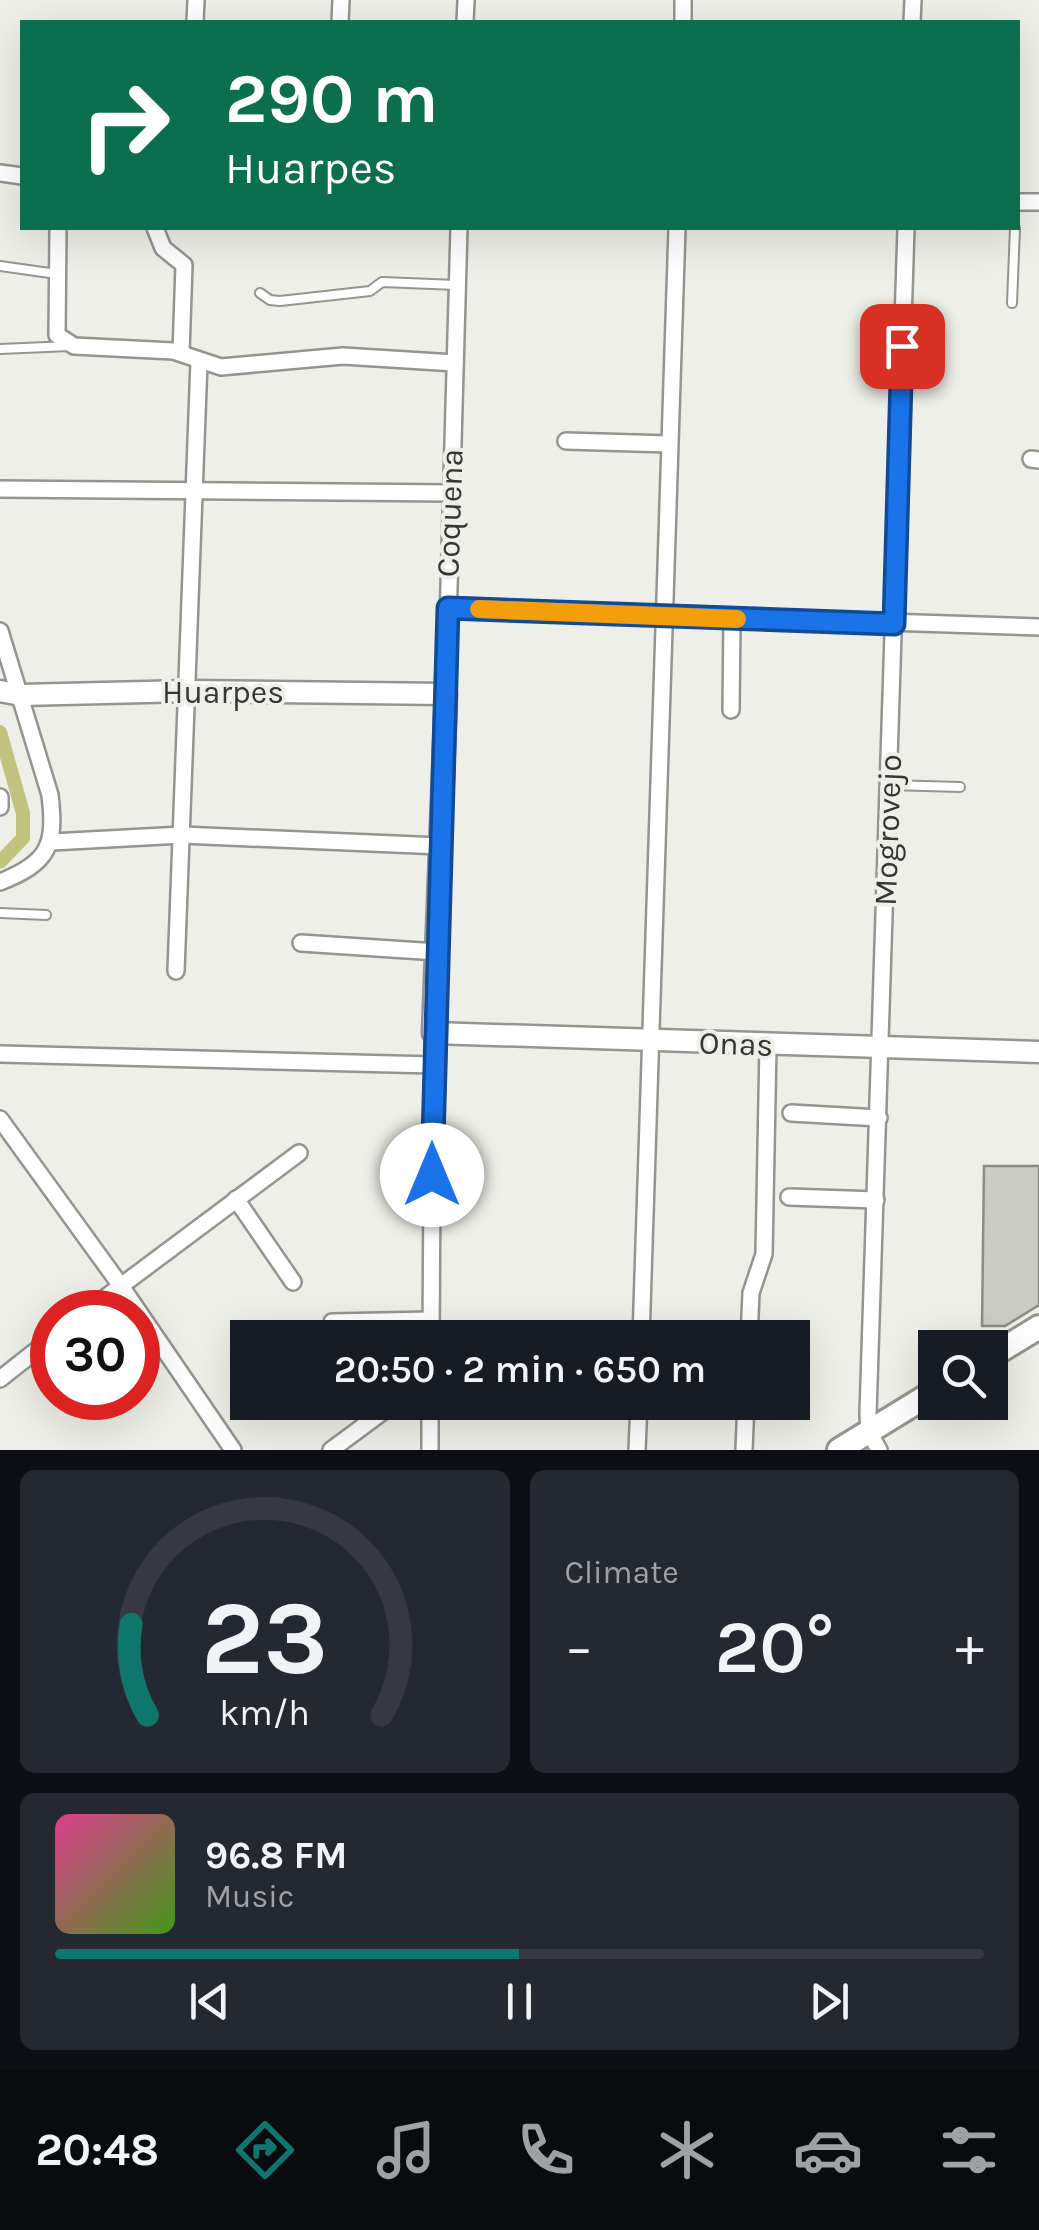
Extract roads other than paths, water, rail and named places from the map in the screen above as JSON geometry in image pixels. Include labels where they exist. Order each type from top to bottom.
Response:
[{"type":"main road","name":"Huarpes","points":[[10,693],[446,694]]},
{"type":"main road","name":"Coquena","points":[[433,1033],[446,694]]},
{"type":"main road","name":"Onas","points":[[433,1033],[1039,1052]]},
{"type":"main road","points":[[1008,1346],[1039,1326]]},
{"type":"main road","points":[[1008,1364],[1039,1345]]},
{"type":"main road","points":[[872,1444],[918,1405]]},
{"type":"main road","points":[[839,1450],[872,1444],[918,1417]]},
{"type":"street","points":[[58,230],[58,335],[74,346],[181,353],[221,367],[344,356],[455,363]]},
{"type":"street","points":[[156,230],[163,248],[184,266],[181,353]]},
{"type":"street","name":"Coquena","points":[[446,694],[459,230]]},
{"type":"street","points":[[642,1320],[676,230]]},
{"type":"street","name":"Mogrovejo","points":[[872,1444],[906,230]]},
{"type":"street","points":[[176,971],[199,362]]},
{"type":"street","points":[[566,441],[670,444]]},
{"type":"street","points":[[0,489],[451,493]]},
{"type":"street","points":[[448,608],[1039,627]]},
{"type":"street","points":[[731,710],[732,619]]},
{"type":"street","points":[[0,631],[10,693],[50,795],[52,842]]},
{"type":"street","points":[[0,796],[0,807]]},
{"type":"street","points":[[0,882],[23,873],[52,842],[182,836],[441,846]]},
{"type":"street","points":[[301,943],[437,952]]},
{"type":"street","name":"Coquena","points":[[431,1320],[433,1033]]},
{"type":"street","points":[[750,1320],[751,1293],[764,1254],[768,1045]]},
{"type":"street","points":[[0,1054],[433,1066]]},
{"type":"street","points":[[790,1113],[879,1118]]},
{"type":"street","points":[[0,1118],[122,1286],[233,1450]]},
{"type":"street","points":[[116,1290],[299,1153]]},
{"type":"street","points":[[789,1196],[876,1200]]},
{"type":"street","points":[[236,1199],[293,1282]]},
{"type":"street","points":[[0,1379],[30,1355]]},
{"type":"street","points":[[331,1450],[372,1420]]},
{"type":"street","points":[[430,1420],[430,1450]]},
{"type":"street","points":[[637,1450],[638,1420]]},
{"type":"street","points":[[744,1450],[745,1420]]},
{"type":"lane","points":[[1012,303],[1015,230]]},
{"type":"lane","points":[[0,266],[57,274]]},
{"type":"lane","points":[[260,293],[270,300],[280,300],[370,291],[382,282],[457,285]]},
{"type":"lane","points":[[0,349],[74,346]]},
{"type":"lane","points":[[889,784],[960,787]]},
{"type":"lane","points":[[0,912],[46,915]]},
{"type":"waterway","points":[[0,732],[23,813],[23,838],[0,862]]}]
